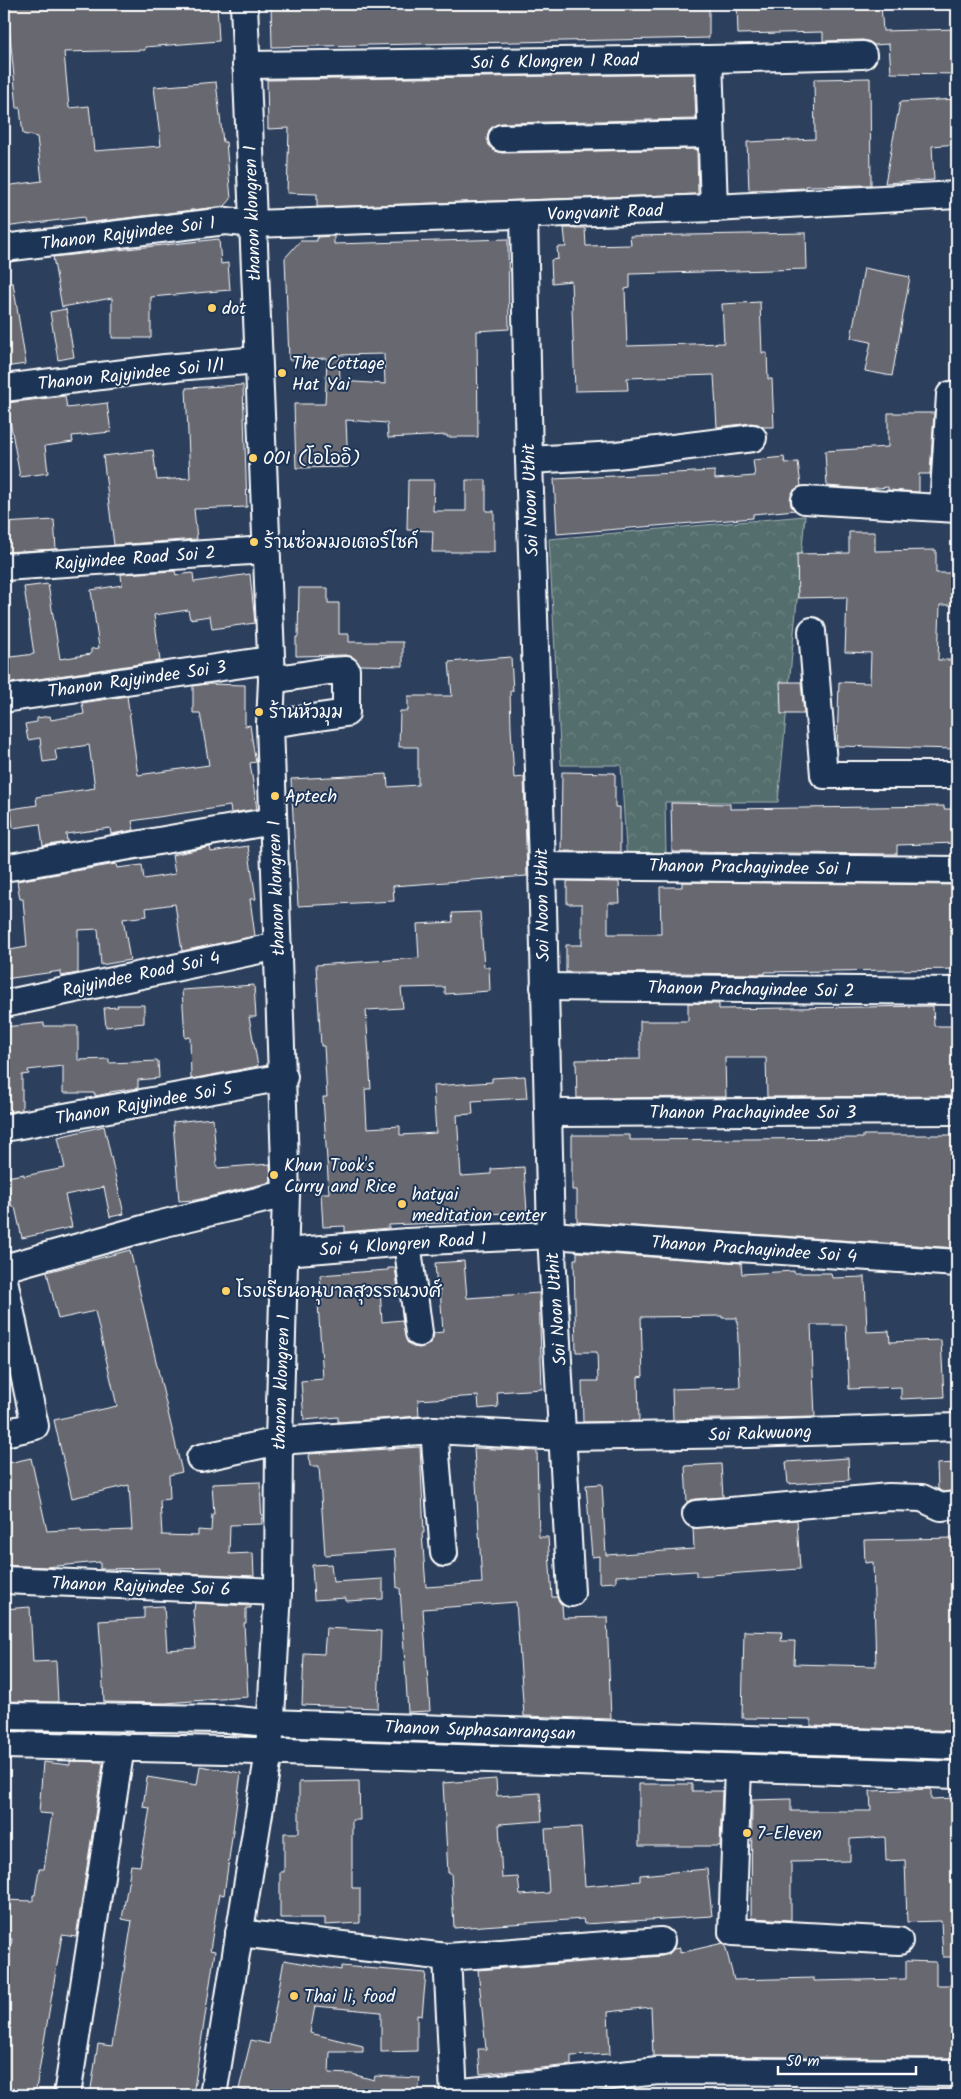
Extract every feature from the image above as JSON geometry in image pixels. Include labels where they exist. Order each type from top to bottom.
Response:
[{"type":"street","name":"thanon klongren 1","points":[[212,2095],[269,1752],[269,1723],[278,1592],[279,1441],[286,1194],[284,1077],[270,724],[271,670],[244,4]]},
{"type":"street","name":"Soi 6 Klongren 1 Road","points":[[246,64],[709,59],[863,54]]},
{"type":"street","points":[[709,59],[714,208]]},
{"type":"street","points":[[502,138],[711,134]]},
{"type":"street","name":"Vongvanit Road","points":[[253,224],[714,208],[957,195]]},
{"type":"street","name":"Soi Noon Uthit","points":[[524,215],[551,1235],[571,1593]]},
{"type":"street","name":"Thanon Rajyindee Soi 1","points":[[4,248],[226,221],[253,224]]},
{"type":"street","name":"Thanon Rajyindee Soi 1/1","points":[[4,388],[165,368],[258,360]]},
{"type":"street","points":[[805,500],[950,509],[950,395]]},
{"type":"street","points":[[529,460],[617,455],[753,438]]},
{"type":"street","name":"Rajyindee Road Soi 2","points":[[4,567],[265,550]]},
{"type":"street","points":[[812,631],[824,775],[957,775]]},
{"type":"street","name":"Thanon Rajyindee Soi 3","points":[[4,699],[271,670],[346,670],[346,713],[270,724]]},
{"type":"street","points":[[4,868],[273,821]]},
{"type":"street","name":"Thanon Prachayindee Soi 1","points":[[542,866],[628,865],[957,870]]},
{"type":"street","name":"Rajyindee Road Soi 4","points":[[4,1004],[278,946]]},
{"type":"street","name":"Thanon Prachayindee Soi 2","points":[[544,987],[957,992]]},
{"type":"street","name":"Thanon Rajyindee Soi 5","points":[[4,1128],[284,1077]]},
{"type":"street","name":"Thanon Prachayindee Soi 3","points":[[549,1113],[957,1111]]},
{"type":"street","points":[[4,1268],[157,1224],[286,1194]]},
{"type":"street","name":"Soi 4 Klongren Road 1","points":[[285,1252],[407,1242],[551,1235]]},
{"type":"street","name":"Thanon Prachayindee Soi 4","points":[[551,1235],[957,1263]]},
{"type":"street","points":[[407,1242],[419,1333]]},
{"type":"street","points":[[4,1280],[35,1426],[4,1433]]},
{"type":"street","name":"Soi Rakwuong","points":[[200,1458],[279,1441],[434,1430],[563,1437],[749,1434],[957,1427]]},
{"type":"street","points":[[434,1430],[444,1553]]},
{"type":"street","points":[[696,1514],[889,1497],[922,1498],[941,1507],[957,1505]]},
{"type":"street","name":"Thanon Rajyindee Soi 6","points":[[4,1580],[278,1592]]},
{"type":"street","name":"Thanon Suphasanrangsan","points":[[4,1716],[226,1719],[269,1723],[957,1746]]},
{"type":"street","name":"Thanon Suphasanrangsan","points":[[4,1745],[121,1747],[957,1774]]},
{"type":"street","points":[[67,2095],[121,1747]]},
{"type":"street","points":[[738,1768],[732,1932],[899,1941]]},
{"type":"street","points":[[239,1933],[446,1957],[661,1941]]},
{"type":"street","points":[[446,1957],[454,2094],[658,2071],[957,2073]]},
{"type":"green space","points":[[805,516],[778,802],[665,802],[666,858],[627,865],[621,765],[561,765],[549,539]]},
{"type":"building","points":[[7,4],[217,4],[219,41],[145,47],[145,50],[64,52],[69,108],[89,106],[94,151],[161,146],[154,87],[216,82],[223,142],[226,142],[231,199],[225,206],[85,223],[84,217],[4,227],[4,186],[42,181],[37,137],[23,134],[20,108],[17,108]]},
{"type":"building","points":[[271,4],[709,4],[709,38],[272,47]]},
{"type":"building","points":[[737,4],[881,4],[883,31],[957,29],[957,74],[891,73],[889,44],[874,45],[863,40],[823,41],[823,32],[738,34]]},
{"type":"building","points":[[694,74],[696,119],[502,123],[495,125],[489,130],[487,139],[494,151],[502,153],[697,149],[698,194],[317,207],[317,194],[287,193],[289,128],[268,129],[267,80]]},
{"type":"building","points":[[870,78],[871,185],[806,186],[806,188],[749,190],[747,142],[815,139],[814,79]]},
{"type":"building","points":[[957,99],[957,144],[932,146],[934,180],[885,183],[900,102]]},
{"type":"building","points":[[564,228],[585,228],[586,246],[631,245],[630,236],[806,233],[807,269],[630,274],[630,288],[625,289],[627,346],[724,343],[722,304],[760,302],[762,353],[767,353],[768,379],[772,379],[774,427],[763,427],[751,423],[717,427],[714,375],[627,378],[628,390],[575,391],[571,281],[552,283],[551,260],[558,259],[557,247],[566,247]]},
{"type":"building","points":[[334,236],[334,244],[508,239],[509,329],[477,331],[478,437],[447,437],[447,435],[388,438],[387,423],[346,420],[348,467],[296,468],[294,404],[325,404],[327,358],[289,360],[285,258],[300,241],[317,241],[317,237]],"holes":[[[384,354],[385,384],[340,381],[339,355]]]},
{"type":"building","points":[[219,239],[221,264],[228,263],[230,290],[151,297],[151,338],[112,338],[112,298],[62,307],[53,257]]},
{"type":"building","points":[[864,268],[910,277],[892,376],[865,371],[871,342],[851,338]]},
{"type":"building","points":[[4,283],[13,283],[26,364],[4,367]]},
{"type":"building","points":[[66,309],[74,357],[58,360],[50,312]]},
{"type":"building","points":[[243,385],[247,507],[194,509],[197,539],[114,545],[103,456],[153,450],[157,480],[190,478],[186,388]]},
{"type":"building","points":[[65,396],[67,408],[107,403],[111,432],[72,436],[73,442],[45,446],[48,473],[20,477],[7,403]]},
{"type":"building","points":[[888,413],[934,413],[930,474],[919,474],[919,492],[888,490],[888,487],[867,489],[827,486],[825,451],[888,447]]},
{"type":"building","points":[[784,457],[785,463],[798,462],[801,486],[793,491],[790,499],[791,506],[795,510],[753,514],[753,518],[557,534],[554,479],[715,471],[715,479],[755,476],[753,460]]},
{"type":"building","points":[[408,480],[434,480],[433,511],[466,511],[466,480],[486,480],[486,511],[494,511],[494,552],[432,552],[433,531],[407,530]]},
{"type":"building","points":[[54,520],[56,549],[4,552],[4,523]]},
{"type":"building","points":[[849,532],[875,532],[875,551],[936,550],[936,573],[956,573],[956,605],[940,605],[938,660],[957,660],[957,749],[837,746],[839,682],[870,683],[871,653],[845,652],[847,597],[798,598],[797,554],[849,553]]},
{"type":"building","points":[[175,571],[176,575],[193,573],[194,582],[250,574],[255,623],[212,629],[210,616],[190,619],[188,610],[154,615],[160,661],[4,684],[4,658],[34,654],[24,587],[48,584],[60,659],[91,654],[91,649],[99,648],[91,590],[122,585],[121,574]]},
{"type":"building","points":[[299,588],[328,588],[328,603],[339,603],[339,634],[349,634],[349,642],[403,642],[403,666],[360,665],[353,657],[346,655],[296,656]]},
{"type":"building","points":[[511,657],[513,691],[510,691],[514,778],[524,777],[527,876],[393,886],[394,901],[298,906],[291,779],[387,774],[388,787],[418,785],[418,747],[399,747],[400,711],[408,711],[408,696],[452,696],[449,662]]},
{"type":"building","points":[[780,682],[801,682],[804,714],[781,714]]},
{"type":"building","points":[[207,684],[245,685],[245,726],[250,725],[256,762],[250,763],[257,809],[231,813],[230,806],[132,821],[134,830],[111,834],[110,828],[66,834],[67,842],[43,846],[40,824],[13,828],[11,809],[37,805],[36,797],[95,788],[89,745],[55,750],[57,760],[43,762],[40,738],[28,740],[25,724],[37,722],[37,718],[50,716],[51,720],[84,714],[82,703],[127,696],[138,775],[209,765],[200,713],[193,713],[193,686]]},
{"type":"building","points":[[562,772],[615,773],[615,807],[620,807],[620,852],[561,851]]},
{"type":"building","points":[[671,803],[730,804],[730,809],[944,806],[944,809],[957,809],[957,843],[897,845],[897,854],[672,852]]},
{"type":"building","points":[[248,846],[256,899],[250,899],[255,936],[182,951],[175,904],[146,908],[147,916],[123,919],[130,960],[101,965],[98,929],[78,930],[78,973],[61,976],[61,971],[5,979],[4,951],[27,947],[23,899],[20,899],[17,881],[116,864],[117,868],[142,865],[144,879],[175,874],[172,855],[210,847],[211,852]]},
{"type":"building","points":[[567,881],[619,882],[620,903],[608,903],[608,934],[661,934],[660,887],[682,887],[682,882],[957,885],[957,969],[765,972],[765,974],[566,972],[566,945],[582,945],[582,904],[567,904]]},
{"type":"building","points":[[480,912],[484,967],[489,967],[490,991],[445,994],[445,987],[401,988],[403,1008],[366,1010],[371,1089],[365,1089],[367,1128],[400,1126],[400,1135],[436,1133],[433,1086],[492,1082],[492,1078],[525,1076],[527,1098],[472,1101],[473,1114],[457,1115],[461,1176],[491,1174],[491,1169],[524,1167],[527,1212],[486,1214],[486,1221],[389,1225],[389,1228],[345,1232],[345,1226],[323,1227],[321,1193],[329,1193],[323,1097],[327,1097],[324,1046],[321,1046],[316,965],[419,958],[417,924],[453,922],[452,913]]},
{"type":"building","points":[[254,985],[256,1017],[249,1017],[258,1066],[191,1079],[190,1037],[185,1038],[182,990]]},
{"type":"building","points":[[688,1003],[719,1004],[719,1009],[933,1006],[934,1026],[957,1026],[957,1096],[767,1097],[766,1058],[725,1058],[726,1097],[577,1098],[576,1060],[640,1059],[640,1021],[688,1021]]},
{"type":"building","points":[[117,1005],[144,1005],[144,1023],[106,1027],[104,1008],[118,1007]]},
{"type":"building","points":[[44,1023],[44,1026],[78,1026],[78,1060],[109,1059],[109,1063],[158,1061],[159,1078],[138,1080],[138,1088],[95,1096],[95,1093],[63,1093],[63,1066],[28,1070],[29,1074],[22,1075],[22,1110],[4,1112],[4,1027]]},
{"type":"building","points":[[213,1118],[217,1168],[270,1164],[271,1182],[196,1200],[179,1201],[173,1122]]},
{"type":"building","points":[[104,1126],[124,1214],[110,1217],[104,1187],[65,1195],[72,1227],[22,1238],[15,1207],[12,1207],[6,1177],[24,1174],[24,1176],[65,1168],[58,1137]]},
{"type":"building","points":[[572,1135],[630,1135],[630,1140],[863,1138],[863,1135],[957,1135],[957,1248],[577,1222],[577,1190],[572,1190]]},
{"type":"building","points":[[130,1250],[182,1472],[169,1475],[170,1499],[160,1500],[162,1535],[198,1536],[198,1530],[211,1531],[212,1514],[214,1514],[212,1484],[260,1482],[262,1524],[230,1525],[229,1554],[253,1553],[254,1576],[159,1572],[159,1568],[100,1569],[100,1562],[46,1567],[4,1565],[4,1464],[31,1458],[47,1531],[81,1529],[81,1532],[132,1530],[129,1485],[72,1498],[54,1420],[117,1406],[95,1311],[58,1319],[47,1272]]},
{"type":"building","points":[[577,1252],[741,1263],[742,1274],[794,1271],[794,1273],[831,1273],[832,1278],[865,1277],[867,1332],[889,1331],[890,1342],[941,1340],[944,1397],[901,1399],[901,1387],[849,1389],[846,1325],[811,1325],[815,1417],[673,1420],[672,1389],[740,1387],[737,1318],[722,1318],[722,1316],[641,1317],[643,1376],[638,1377],[639,1421],[583,1422],[582,1381],[598,1381],[597,1352],[576,1352],[574,1259],[577,1259]]},
{"type":"building","points":[[464,1261],[467,1298],[539,1293],[542,1389],[497,1392],[498,1407],[479,1409],[478,1396],[418,1400],[419,1416],[338,1422],[338,1417],[304,1420],[301,1381],[323,1379],[318,1303],[322,1302],[320,1275],[395,1268],[398,1288],[380,1289],[382,1322],[402,1320],[407,1342],[413,1347],[420,1348],[428,1345],[433,1339],[434,1333],[443,1332],[440,1289],[437,1289],[435,1263]]},
{"type":"building","points":[[420,1447],[424,1533],[422,1533],[426,1587],[482,1583],[474,1448],[537,1451],[539,1537],[548,1537],[552,1597],[557,1597],[562,1605],[563,1618],[607,1617],[611,1719],[524,1716],[516,1602],[423,1609],[430,1711],[408,1712],[400,1588],[397,1588],[395,1550],[325,1555],[319,1466],[310,1466],[309,1454]]},
{"type":"building","points":[[848,1458],[849,1480],[788,1484],[786,1462]]},
{"type":"building","points":[[957,1463],[957,1490],[943,1492],[938,1489],[937,1464]]},
{"type":"building","points":[[721,1464],[723,1497],[695,1499],[687,1502],[685,1466]]},
{"type":"building","points":[[602,1484],[606,1555],[694,1549],[693,1528],[797,1520],[800,1569],[696,1576],[696,1571],[616,1576],[616,1582],[599,1583],[599,1556],[592,1557],[586,1485]]},
{"type":"building","points":[[953,1538],[953,1544],[957,1543],[957,1731],[811,1726],[811,1719],[742,1718],[744,1631],[782,1632],[781,1641],[795,1641],[794,1664],[876,1666],[873,1562],[865,1563],[864,1540]]},
{"type":"building","points":[[331,1564],[333,1582],[383,1579],[383,1599],[346,1601],[346,1598],[314,1600],[312,1565]]},
{"type":"building","points":[[195,1603],[251,1606],[251,1608],[246,1608],[246,1623],[244,1623],[248,1697],[165,1703],[104,1702],[99,1621],[144,1618],[144,1607],[164,1606],[167,1650],[196,1648],[193,1610]]},
{"type":"building","points":[[30,1607],[33,1662],[56,1661],[58,1702],[4,1701],[4,1609]]},
{"type":"building","points":[[326,1628],[381,1631],[378,1708],[302,1705],[304,1653],[324,1654]]},
{"type":"building","points":[[70,1761],[100,1762],[103,1764],[76,1937],[62,1935],[35,2095],[4,2095],[4,1987],[12,1939],[4,1939],[4,1900],[33,1901],[39,1869],[44,1869],[52,1814],[39,1813],[43,1762],[70,1765]]},
{"type":"building","points":[[200,1766],[241,1773],[224,1895],[219,1894],[210,1950],[215,1951],[193,2095],[90,2095],[98,2044],[112,2046],[132,1921],[122,1919],[131,1865],[140,1866],[150,1808],[143,1807],[147,1777],[197,1785]]},
{"type":"building","points":[[496,1779],[497,1796],[540,1793],[542,1821],[499,1824],[502,1878],[518,1877],[520,1895],[549,1893],[545,1829],[581,1827],[585,1886],[640,1881],[640,1875],[707,1869],[712,1916],[584,1924],[583,1919],[454,1928],[451,1873],[448,1873],[443,1783]]},
{"type":"building","points":[[359,1781],[360,1820],[352,1820],[352,1888],[360,1888],[360,1923],[325,1925],[325,1918],[280,1918],[280,1872],[284,1872],[284,1833],[299,1833],[299,1782]]},
{"type":"building","points":[[639,1784],[692,1784],[692,1791],[722,1791],[720,1846],[639,1846]]},
{"type":"building","points":[[931,1789],[931,1799],[957,1798],[957,1957],[943,1957],[941,1921],[907,1922],[905,1860],[886,1861],[885,1837],[850,1839],[850,1861],[791,1862],[791,1920],[751,1918],[752,1800],[791,1799],[791,1811],[871,1811],[870,1791]]},
{"type":"building","points":[[723,1943],[734,1980],[814,1978],[814,1981],[906,1979],[906,1961],[936,1962],[936,1985],[957,1985],[957,2058],[653,2056],[651,2007],[608,2012],[610,2054],[571,2056],[571,2065],[480,2074],[478,2049],[486,2049],[478,1970],[662,1956],[669,1954],[673,1949],[680,1948],[680,1953]]},
{"type":"building","points":[[284,1960],[341,1970],[341,1966],[426,1973],[422,2016],[417,2015],[417,2051],[381,2052],[381,2012],[315,2006],[310,2033],[363,2046],[363,2052],[330,2052],[329,2073],[352,2074],[374,2080],[375,2076],[420,2078],[418,2095],[352,2092],[351,2095],[262,2095],[239,2089],[251,2040],[269,2044]]},
{"type":"place","name":"dot","points":[[212,308]]},
{"type":"place","name":"The Cottage Hat Yai","points":[[282,373]]},
{"type":"place","name":"OOI (โอโออิ)","points":[[253,458]]},
{"type":"place","name":"ร้านซ่อมมอเตอร์ไซค์","points":[[254,542]]},
{"type":"place","name":"ร้านหัวมุม","points":[[259,712]]},
{"type":"place","name":"Aptech","points":[[275,796]]},
{"type":"place","name":"Khun Took's Curry and Rice","points":[[274,1175]]},
{"type":"place","name":"hatyai meditation center","points":[[402,1204]]},
{"type":"place","name":"โรงเรียนอนุบาลสุวรรณวงศ์","points":[[226,1291]]},
{"type":"place","name":"7-Eleven","points":[[747,1833]]},
{"type":"place","name":"Thai li, food","points":[[294,1996]]}]
